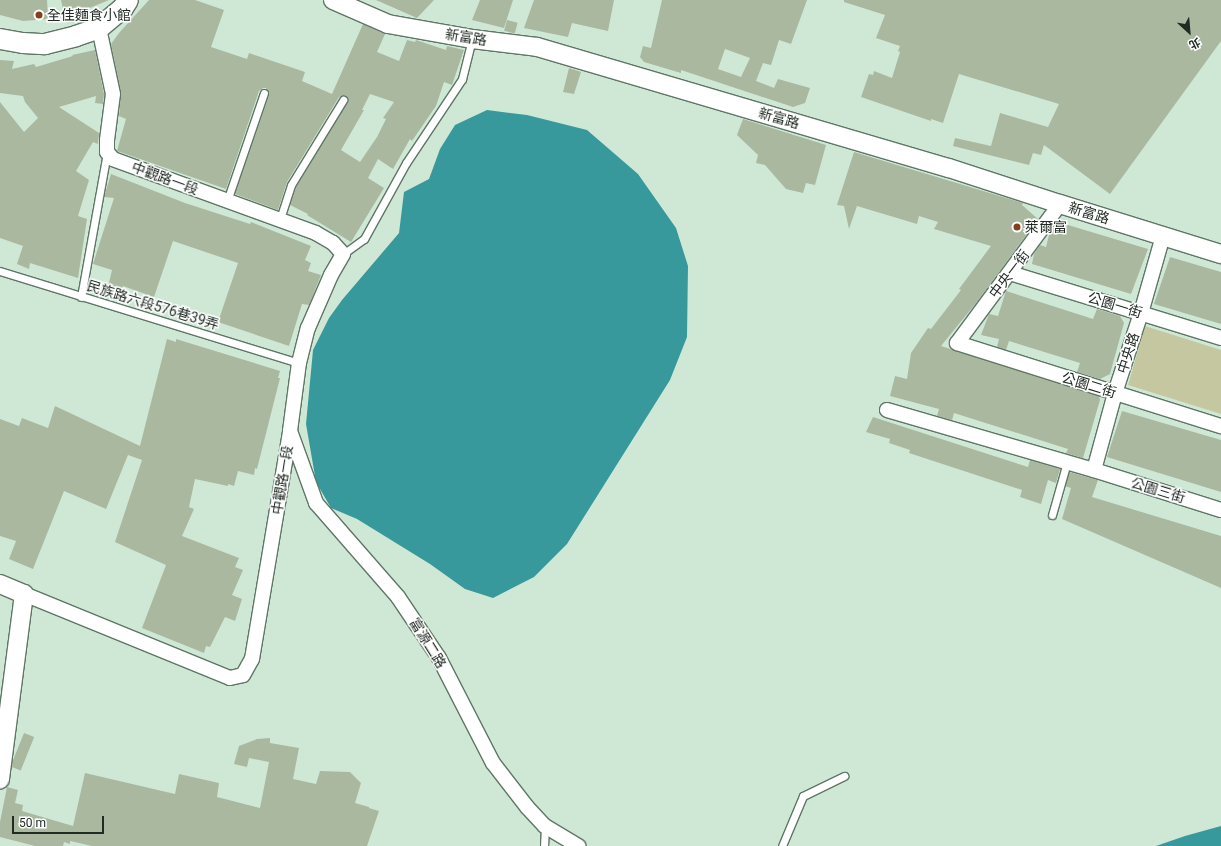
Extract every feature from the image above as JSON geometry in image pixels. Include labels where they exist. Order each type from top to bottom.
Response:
[{"type":"main road","points":[[0,40],[22,44],[45,44],[76,36],[99,28],[123,8],[128,0]]},
{"type":"street","name":"新富路","points":[[333,0],[354,4],[388,24],[472,39],[537,47],[942,166],[1221,254]]},
{"type":"street","points":[[99,28],[113,94],[107,140],[107,152]]},
{"type":"street","name":"中觀路一段","points":[[24,594],[230,678],[243,676],[252,660],[290,431],[299,363],[308,328],[331,275],[343,254],[333,243],[316,233],[113,159],[107,152]]},
{"type":"street","name":"中央一街","points":[[957,344],[1060,204]]},
{"type":"street","name":"中央路","points":[[1094,470],[1115,393],[1141,313],[1163,236]]},
{"type":"street","name":"公園一街","points":[[1010,273],[1221,338]]},
{"type":"street","name":"公園二街","points":[[957,344],[1221,426]]},
{"type":"street","name":"公園三街","points":[[887,410],[1094,470],[1221,510]]},
{"type":"street","name":"富源二路","points":[[290,431],[316,503],[398,597],[439,658],[493,763],[527,807],[545,826],[578,846]]},
{"type":"street","points":[[0,584],[24,594],[0,779]]},
{"type":"lane","points":[[343,254],[364,240],[406,163],[462,79],[472,39]]},
{"type":"lane","points":[[228,201],[264,93]]},
{"type":"lane","points":[[280,219],[291,185],[344,100]]},
{"type":"lane","points":[[81,297],[107,152]]},
{"type":"lane","name":"民族路六段576巷39弄","points":[[0,271],[299,363]]},
{"type":"lane","points":[[1052,515],[1067,462]]},
{"type":"lane","points":[[782,846],[803,796],[844,776]]},
{"type":"lane","points":[[544,846],[545,826]]},
{"type":"green space","points":[[1145,326],[1221,350],[1221,414],[1128,385]]},
{"type":"water","points":[[487,110],[527,115],[587,130],[638,174],[676,228],[688,266],[687,337],[670,380],[567,544],[534,577],[493,598],[465,589],[430,564],[357,519],[331,508],[316,482],[306,424],[313,350],[329,318],[342,300],[399,233],[404,192],[429,179],[440,149],[455,125]]},
{"type":"water","points":[[1221,826],[1221,846],[1156,846],[1185,836]]},
{"type":"building","points":[[0,0],[47,0],[48,19],[23,21],[0,15]]},
{"type":"building","points":[[61,0],[109,0],[73,15],[72,12],[64,14]]},
{"type":"building","points":[[149,0],[195,0],[224,10],[211,47],[247,59],[249,53],[305,72],[302,81],[332,94],[363,24],[385,34],[377,52],[399,61],[407,40],[415,42],[416,40],[446,50],[447,46],[464,50],[452,85],[444,82],[436,106],[412,141],[410,139],[393,169],[378,159],[368,178],[384,188],[351,242],[307,215],[308,214],[290,205],[296,187],[347,103],[348,98],[345,96],[339,97],[287,182],[278,210],[235,194],[269,95],[266,88],[259,91],[226,189],[117,151],[126,119],[119,116],[121,92],[111,44]],"holes":[[[370,94],[394,102],[383,118],[386,119],[377,137],[360,162],[341,150],[364,110],[362,110]]]},
{"type":"building","points":[[376,0],[434,0],[417,18]]},
{"type":"building","points":[[480,0],[513,0],[504,28],[472,20]]},
{"type":"building","points":[[534,0],[614,0],[608,31],[572,23],[568,37],[524,28]]},
{"type":"building","points":[[662,0],[807,0],[791,44],[779,40],[771,65],[763,63],[756,81],[774,88],[778,79],[810,88],[805,103],[793,107],[681,70],[681,73],[644,62],[640,57],[643,46],[651,48]],"holes":[[[725,49],[750,58],[741,77],[718,69]]]},
{"type":"building","points":[[844,0],[1221,0],[1221,41],[1110,194],[1044,145],[1041,155],[1033,153],[1029,165],[953,146],[955,138],[991,146],[1000,113],[1048,127],[1059,104],[959,74],[943,123],[931,119],[931,121],[861,97],[869,74],[873,75],[874,71],[892,78],[900,52],[898,51],[900,46],[876,38],[885,15],[844,2]]},
{"type":"building","points":[[507,20],[518,23],[515,33],[504,31]]},
{"type":"building","points":[[95,50],[104,94],[103,104],[95,103],[96,96],[59,107],[99,133],[98,144],[93,142],[76,171],[89,180],[78,216],[87,219],[78,278],[30,263],[29,269],[17,264],[23,246],[0,238],[0,102],[24,132],[38,118],[25,102],[23,96],[0,93],[0,60],[14,61],[12,69],[34,64],[36,67],[73,56],[72,55]]},
{"type":"building","points":[[569,68],[581,72],[574,94],[563,92]]},
{"type":"building","points":[[743,119],[826,145],[815,185],[806,183],[803,193],[786,189],[765,165],[756,163],[758,155],[737,135]]},
{"type":"building","points":[[854,152],[1023,203],[1022,205],[1038,219],[976,303],[941,346],[1099,396],[1100,400],[1083,458],[1066,453],[1068,449],[954,413],[952,420],[937,416],[939,409],[890,396],[895,376],[907,379],[911,353],[928,328],[931,329],[961,290],[959,289],[991,246],[934,229],[938,222],[919,216],[917,224],[857,206],[849,229],[844,206],[837,205]]},
{"type":"building","points":[[111,174],[185,203],[250,224],[251,222],[311,246],[305,260],[311,263],[308,271],[321,275],[309,305],[302,304],[289,346],[218,322],[238,263],[173,241],[154,297],[123,286],[122,291],[108,287],[112,270],[93,264],[114,198],[104,197]]},
{"type":"building","points":[[1058,222],[1148,249],[1131,294],[1032,264],[1034,254],[1040,245],[1046,247],[1049,235]]},
{"type":"building","points":[[1170,257],[1221,272],[1221,324],[1154,304]]},
{"type":"building","points":[[1006,291],[1093,319],[1097,309],[1120,316],[1124,323],[1110,374],[1100,379],[1077,372],[1080,363],[1009,341],[1006,350],[997,347],[999,339],[981,335],[989,314],[998,316]]},
{"type":"building","points":[[167,339],[176,342],[176,339],[280,371],[278,378],[280,378],[257,469],[255,468],[254,475],[238,471],[234,486],[195,479],[189,507],[194,509],[182,536],[239,558],[235,567],[243,570],[232,595],[242,599],[235,621],[225,617],[210,647],[206,646],[204,653],[142,628],[166,565],[115,542],[142,460],[128,455],[106,509],[64,491],[33,569],[9,559],[16,541],[0,536],[0,419],[19,426],[22,418],[48,428],[55,406],[140,446]]},
{"type":"building","points":[[1122,411],[1221,440],[1221,492],[1107,457]]},
{"type":"building","points":[[873,417],[1028,467],[1030,460],[1060,469],[1056,483],[1048,480],[1041,504],[1020,497],[1022,490],[909,453],[910,450],[889,443],[890,439],[866,432]]},
{"type":"building","points":[[1069,472],[1098,480],[1092,497],[1221,536],[1221,588],[1062,519],[1071,488],[1065,486]]},
{"type":"building","points":[[24,733],[34,737],[21,770],[11,766]]},
{"type":"building","points":[[270,738],[270,743],[299,748],[293,779],[316,784],[320,771],[350,772],[361,783],[355,803],[379,811],[367,846],[92,846],[70,841],[70,844],[64,842],[63,846],[35,846],[0,837],[0,822],[7,787],[18,790],[15,803],[23,805],[22,811],[73,826],[85,773],[175,794],[179,774],[219,783],[217,797],[260,808],[269,762],[249,758],[247,767],[234,764],[239,746],[257,739]]},
{"type":"place","name":"全佳麵食小館","points":[[39,15]]},
{"type":"place","name":"萊爾富","points":[[1017,227]]}]
